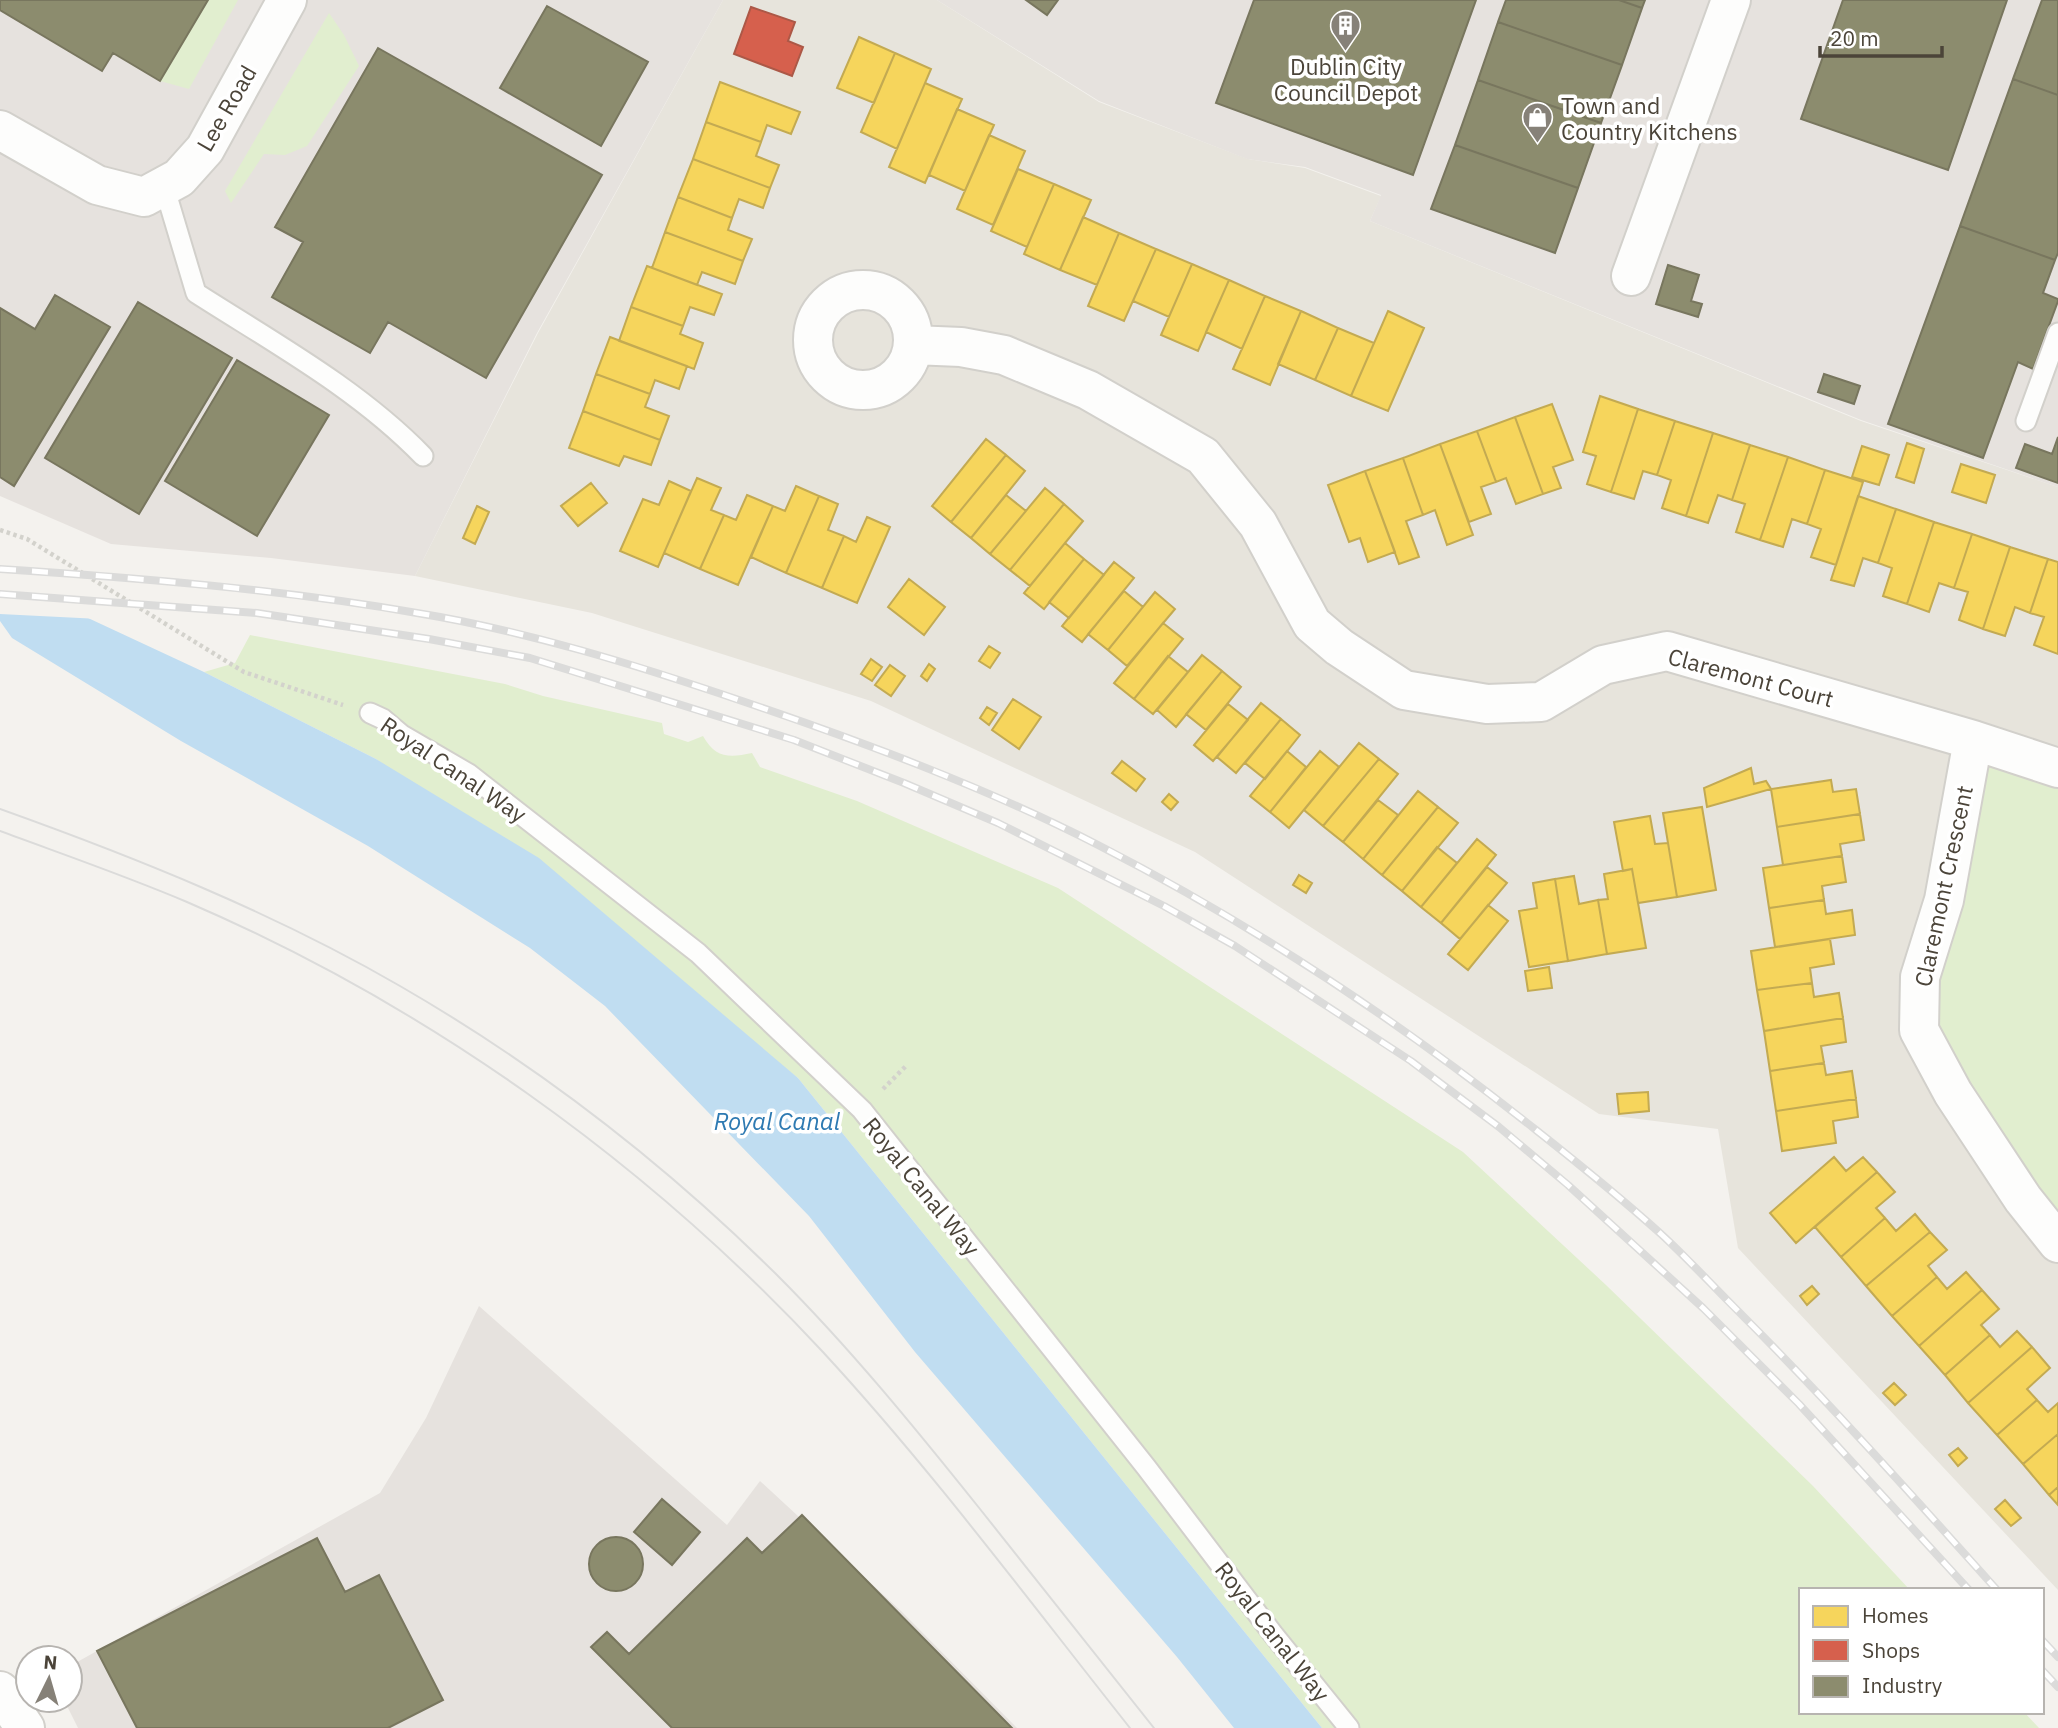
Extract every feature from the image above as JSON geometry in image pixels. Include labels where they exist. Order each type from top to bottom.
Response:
[{"type":"street","name":"Lee Road","points":[[154,192],[179,177],[205,149],[287,0]]},
{"type":"street","points":[[1631,276],[1731,0]]},
{"type":"street","points":[[0,130],[97,186],[154,192]]},
{"type":"street","name":"Claremont Court","points":[[913,345],[961,347],[1004,355],[1088,390],[1203,456],[1258,524],[1312,624],[1339,647],[1404,690],[1487,704],[1541,702],[1603,665],[1667,651],[1973,740],[2058,768]]},
{"type":"street","name":"Claremont Crescent","points":[[1973,740],[1944,900],[1920,977],[1920,1030],[1953,1093],[2023,1199],[2058,1243]]},
{"type":"street","points":[[0,1691],[25,1728]]},
{"type":"lane","points":[[154,192],[196,293],[321,373],[395,427],[423,456]]},
{"type":"lane","points":[[2026,421],[2058,334]]},
{"type":"lane","name":"Royal Canal Way","points":[[370,713],[469,774],[698,953],[862,1110],[1146,1467],[1273,1634],[1349,1728]]},
{"type":"path","points":[[0,530],[27,539],[244,672],[346,706]]},
{"type":"shaded area","points":[[0,0],[723,0],[537,333],[415,576],[271,558],[111,544],[0,496]]},
{"type":"shaded area","points":[[723,0],[937,0],[1099,102],[1248,159],[1305,168],[1381,196],[1370,221],[1861,421],[2058,487],[2058,1590],[1738,1248],[1718,1129],[1599,1114],[1195,852],[871,701],[592,613],[415,576],[538,333]]},
{"type":"shaded area","points":[[937,0],[2058,0],[2058,487],[1861,420],[1370,221],[1381,195],[1305,167],[1247,159],[1099,101]]},
{"type":"shaded area","points":[[479,1306],[727,1525],[760,1481],[901,1611],[1017,1728],[78,1728],[71,1714],[84,1714],[84,1658],[380,1493],[426,1418]]},
{"type":"green space","points":[[208,0],[238,0],[189,89],[160,81]]},
{"type":"green space","points":[[329,13],[344,35],[359,66],[307,146],[285,155],[264,154],[231,203],[225,191]]},
{"type":"green space","points":[[250,635],[505,684],[543,696],[662,723],[664,734],[688,742],[703,736],[712,749],[723,755],[752,753],[760,767],[857,801],[1058,888],[1463,1152],[1606,1285],[1813,1486],[1908,1588],[1799,1588],[1799,1714],[2026,1714],[2039,1728],[1322,1728],[798,1078],[376,759],[204,672],[235,663]]},
{"type":"green space","points":[[1973,741],[2058,768],[2058,1242],[1954,1093],[1920,977]]},
{"type":"water","name":"Royal Canal","points":[[0,577],[204,672],[376,759],[539,858],[798,1078],[1322,1728],[1234,1728],[1177,1657],[915,1352],[809,1216],[605,1006],[530,948],[368,846],[181,741],[12,638],[0,621]]},
{"type":"pier","points":[[1,574],[100,619],[0,614]]},
{"type":"building: Homes","points":[[859,37],[895,53],[874,103],[837,88]]},
{"type":"building: Homes","points":[[895,53],[931,69],[897,149],[861,132]]},
{"type":"building: Homes","points":[[720,82],[800,112],[791,134],[767,125],[761,142],[706,122]]},
{"type":"building: Homes","points":[[925,83],[962,99],[925,183],[889,167]]},
{"type":"building: Homes","points":[[957,109],[994,125],[965,191],[929,175]]},
{"type":"building: Homes","points":[[706,122],[761,142],[756,156],[779,165],[770,188],[693,159]]},
{"type":"building: Homes","points":[[989,135],[1025,151],[993,225],[957,209]]},
{"type":"building: Homes","points":[[693,159],[770,188],[763,208],[739,199],[732,218],[678,197]]},
{"type":"building: Homes","points":[[1018,169],[1054,184],[1027,247],[991,231]]},
{"type":"building: Homes","points":[[1054,184],[1091,200],[1060,270],[1024,254]]},
{"type":"building: Homes","points":[[678,197],[732,218],[728,230],[752,239],[743,261],[665,232]]},
{"type":"building: Homes","points":[[1083,217],[1119,233],[1097,285],[1060,270]]},
{"type":"building: Homes","points":[[665,232],[743,261],[735,284],[702,272],[697,285],[652,268]]},
{"type":"building: Homes","points":[[1119,233],[1156,249],[1124,321],[1088,306]]},
{"type":"building: Homes","points":[[1156,249],[1192,264],[1169,317],[1133,301]]},
{"type":"building: Homes","points":[[1192,264],[1229,280],[1198,351],[1161,335]]},
{"type":"building: Homes","points":[[647,266],[722,294],[714,315],[690,307],[683,326],[631,307]]},
{"type":"building: Homes","points":[[1229,280],[1265,296],[1242,349],[1206,332]]},
{"type":"building: Homes","points":[[1265,296],[1301,311],[1270,385],[1233,369]]},
{"type":"building: Homes","points":[[631,307],[683,326],[680,334],[703,343],[694,369],[619,341]]},
{"type":"building: Homes","points":[[1301,311],[1338,328],[1315,380],[1278,364]]},
{"type":"building: Homes","points":[[1388,311],[1424,328],[1388,411],[1351,396]]},
{"type":"building: Homes","points":[[1338,328],[1374,343],[1351,396],[1315,380]]},
{"type":"building: Homes","points":[[610,337],[687,366],[679,389],[655,380],[650,394],[596,374]]},
{"type":"building: Homes","points":[[596,374],[650,394],[645,407],[669,416],[660,440],[583,411]]},
{"type":"building: Homes","points":[[1600,396],[1638,409],[1611,492],[1587,484],[1596,456],[1583,452]]},
{"type":"building: Homes","points":[[1552,404],[1573,460],[1553,467],[1561,488],[1543,494],[1515,417]]},
{"type":"building: Homes","points":[[1638,409],[1675,421],[1657,475],[1643,471],[1634,499],[1611,492]]},
{"type":"building: Homes","points":[[583,411],[660,440],[651,465],[624,456],[619,466],[569,448]]},
{"type":"building: Homes","points":[[1515,417],[1543,494],[1516,504],[1506,478],[1496,482],[1477,431]]},
{"type":"building: Homes","points":[[1675,421],[1713,433],[1686,516],[1662,508],[1671,480],[1657,475]]},
{"type":"building: Homes","points":[[1477,431],[1496,482],[1481,487],[1491,514],[1469,522],[1440,444]]},
{"type":"building: Homes","points":[[1713,433],[1750,445],[1732,500],[1718,495],[1708,523],[1686,516]]},
{"type":"building: Homes","points":[[986,439],[1006,455],[951,522],[932,506]]},
{"type":"building: Homes","points":[[1907,443],[1924,449],[1914,483],[1896,477]]},
{"type":"building: Homes","points":[[1440,444],[1473,535],[1447,545],[1435,510],[1423,515],[1403,458]]},
{"type":"building: Homes","points":[[1750,445],[1788,457],[1760,540],[1736,532],[1745,504],[1732,500]]},
{"type":"building: Homes","points":[[1862,446],[1889,455],[1879,485],[1852,477]]},
{"type":"building: Homes","points":[[1006,455],[1025,471],[971,538],[951,522]]},
{"type":"building: Homes","points":[[1788,457],[1825,470],[1807,524],[1792,519],[1783,547],[1760,540]]},
{"type":"building: Homes","points":[[1403,458],[1423,515],[1406,521],[1419,557],[1399,564],[1365,471]]},
{"type":"building: Homes","points":[[1961,464],[1995,475],[1986,503],[1952,492]]},
{"type":"building: Homes","points":[[1825,470],[1863,482],[1836,565],[1811,557],[1821,529],[1807,524]]},
{"type":"building: Homes","points":[[1365,471],[1395,552],[1368,562],[1360,538],[1349,542],[1328,485]]},
{"type":"building: Homes","points":[[697,478],[721,488],[711,510],[724,515],[700,569],[664,553]]},
{"type":"building: Homes","points":[[669,481],[691,491],[658,567],[620,551],[643,499],[659,505]]},
{"type":"building: Homes","points":[[591,483],[607,503],[578,526],[561,506]]},
{"type":"building: Homes","points":[[796,486],[819,496],[786,573],[751,557],[773,506],[785,511]]},
{"type":"building: Homes","points":[[1045,488],[1064,504],[1010,570],[990,554]]},
{"type":"building: Homes","points":[[747,495],[773,506],[738,585],[700,569],[724,515],[736,520]]},
{"type":"building: Homes","points":[[1006,495],[1026,511],[990,554],[971,538]]},
{"type":"building: Homes","points":[[819,496],[838,504],[828,530],[844,536],[822,588],[786,573]]},
{"type":"building: Homes","points":[[1858,496],[1896,509],[1878,563],[1863,558],[1854,586],[1831,580]]},
{"type":"building: Homes","points":[[1064,504],[1083,521],[1030,586],[1010,570]]},
{"type":"building: Homes","points":[[477,506],[489,512],[475,544],[463,538]]},
{"type":"building: Homes","points":[[1896,509],[1934,522],[1907,604],[1883,596],[1892,568],[1878,563]]},
{"type":"building: Homes","points":[[867,517],[890,527],[857,603],[822,588],[844,536],[856,542]]},
{"type":"building: Homes","points":[[1934,522],[1972,534],[1954,588],[1939,583],[1929,612],[1907,604]]},
{"type":"building: Homes","points":[[1972,534],[2010,547],[1983,629],[1959,620],[1968,592],[1954,588]]},
{"type":"building: Homes","points":[[1065,543],[1084,559],[1044,609],[1024,593]]},
{"type":"building: Homes","points":[[2010,547],[2048,559],[2030,613],[2015,607],[2005,636],[1983,629]]},
{"type":"building: Homes","points":[[1084,559],[1104,575],[1069,618],[1049,602]]},
{"type":"building: Homes","points":[[2048,559],[2058,562],[2058,654],[2034,645],[2044,617],[2030,613]]},
{"type":"building: Homes","points":[[1114,562],[1134,578],[1082,642],[1062,626]]},
{"type":"building: Homes","points":[[909,579],[945,607],[924,635],[888,607]]},
{"type":"building: Homes","points":[[1124,591],[1143,607],[1108,650],[1088,634]]},
{"type":"building: Homes","points":[[1155,592],[1175,609],[1127,666],[1108,650]]},
{"type":"building: Homes","points":[[1163,623],[1183,639],[1134,699],[1114,683]]},
{"type":"building: Homes","points":[[989,646],[1000,653],[990,668],[979,661]]},
{"type":"building: Homes","points":[[1202,655],[1222,671],[1176,727],[1157,710]]},
{"type":"building: Homes","points":[[1168,656],[1188,672],[1153,714],[1134,699]]},
{"type":"building: Homes","points":[[871,659],[882,667],[872,681],[861,674]]},
{"type":"building: Homes","points":[[929,664],[935,669],[927,681],[921,676]]},
{"type":"building: Homes","points":[[890,665],[905,676],[891,696],[875,685]]},
{"type":"building: Homes","points":[[1222,671],[1241,687],[1206,730],[1186,714]]},
{"type":"building: Homes","points":[[1013,699],[1041,717],[1019,749],[992,730]]},
{"type":"building: Homes","points":[[1261,703],[1281,719],[1236,773],[1217,757]]},
{"type":"building: Homes","points":[[1228,704],[1248,720],[1213,761],[1194,745]]},
{"type":"building: Homes","points":[[987,707],[997,713],[989,725],[980,718]]},
{"type":"building: Homes","points":[[1281,719],[1300,735],[1265,779],[1245,763]]},
{"type":"building: Homes","points":[[1359,743],[1379,759],[1323,826],[1304,810]]},
{"type":"building: Homes","points":[[1287,751],[1306,767],[1270,812],[1250,796]]},
{"type":"building: Homes","points":[[1320,751],[1339,767],[1289,828],[1270,812]]},
{"type":"building: Homes","points":[[1379,759],[1398,774],[1343,842],[1323,826]]},
{"type":"building: Homes","points":[[1122,761],[1145,779],[1136,791],[1112,773]]},
{"type":"building: Homes","points":[[1751,768],[1754,784],[1766,781],[1771,789],[1707,807],[1704,788]]},
{"type":"building: Homes","points":[[1831,780],[1833,792],[1856,789],[1860,814],[1777,827],[1771,789]]},
{"type":"building: Homes","points":[[1418,791],[1438,807],[1382,875],[1363,859]]},
{"type":"building: Homes","points":[[1169,794],[1178,802],[1171,810],[1162,802]]},
{"type":"building: Homes","points":[[1378,800],[1398,815],[1363,859],[1343,842]]},
{"type":"building: Homes","points":[[1438,807],[1458,823],[1402,891],[1382,875]]},
{"type":"building: Homes","points":[[1702,807],[1716,890],[1677,897],[1663,813]]},
{"type":"building: Homes","points":[[1860,814],[1864,840],[1840,844],[1842,856],[1783,865],[1777,827]]},
{"type":"building: Homes","points":[[1650,816],[1655,844],[1668,843],[1677,897],[1638,903],[1632,869],[1623,871],[1614,822]]},
{"type":"building: Homes","points":[[1477,839],[1496,855],[1441,923],[1421,907]]},
{"type":"building: Homes","points":[[1437,847],[1457,863],[1421,907],[1402,891]]},
{"type":"building: Homes","points":[[1842,856],[1846,882],[1822,886],[1824,900],[1769,908],[1763,868]]},
{"type":"building: Homes","points":[[1487,867],[1507,883],[1460,939],[1441,923]]},
{"type":"building: Homes","points":[[1632,869],[1646,948],[1607,954],[1598,900],[1608,899],[1604,874]]},
{"type":"building: Homes","points":[[1299,875],[1312,883],[1306,893],[1293,885]]},
{"type":"building: Homes","points":[[1574,876],[1579,904],[1598,900],[1607,954],[1568,961],[1555,879]]},
{"type":"building: Homes","points":[[1555,879],[1568,961],[1529,967],[1519,911],[1537,908],[1533,883]]},
{"type":"building: Homes","points":[[1824,900],[1826,914],[1852,910],[1855,935],[1775,947],[1769,908]]},
{"type":"building: Homes","points":[[1488,905],[1508,921],[1468,970],[1448,954]]},
{"type":"building: Homes","points":[[1830,939],[1834,964],[1810,968],[1812,983],[1757,990],[1751,951]]},
{"type":"building: Homes","points":[[1549,967],[1552,988],[1528,991],[1525,971]]},
{"type":"building: Homes","points":[[1812,983],[1814,997],[1839,993],[1843,1018],[1764,1031],[1757,990]]},
{"type":"building: Homes","points":[[1843,1018],[1846,1042],[1821,1046],[1824,1063],[1770,1071],[1764,1031]]},
{"type":"building: Homes","points":[[1824,1063],[1826,1075],[1852,1071],[1856,1099],[1776,1111],[1770,1071]]},
{"type":"building: Homes","points":[[1648,1092],[1649,1111],[1619,1114],[1617,1094]]},
{"type":"building: Homes","points":[[1856,1099],[1858,1117],[1833,1121],[1836,1143],[1782,1151],[1776,1111]]},
{"type":"building: Homes","points":[[1834,1157],[1846,1171],[1863,1157],[1877,1172],[1796,1243],[1770,1213]]},
{"type":"building: Homes","points":[[1877,1172],[1895,1192],[1876,1208],[1885,1218],[1841,1257],[1815,1227]]},
{"type":"building: Homes","points":[[1915,1214],[1930,1232],[1866,1286],[1841,1257],[1885,1218],[1896,1231]]},
{"type":"building: Homes","points":[[1930,1232],[1947,1250],[1928,1266],[1937,1277],[1892,1316],[1866,1286]]},
{"type":"building: Homes","points":[[1966,1272],[1982,1290],[1919,1346],[1892,1316],[1937,1277],[1947,1289]]},
{"type":"building: Homes","points":[[1812,1286],[1819,1294],[1807,1305],[1800,1296]]},
{"type":"building: Homes","points":[[1982,1290],[1999,1309],[1981,1325],[1990,1335],[1945,1375],[1919,1346]]},
{"type":"building: Homes","points":[[2017,1331],[2032,1347],[1968,1403],[1945,1375],[1990,1335],[2000,1347]]},
{"type":"building: Homes","points":[[2032,1347],[2050,1368],[2027,1389],[2037,1400],[1997,1435],[1968,1403]]},
{"type":"building: Homes","points":[[1894,1383],[1906,1395],[1895,1405],[1883,1393]]},
{"type":"building: Homes","points":[[2037,1400],[2048,1412],[2058,1403],[2058,1434],[2023,1464],[1997,1435]]},
{"type":"building: Homes","points":[[2058,1434],[2058,1487],[2049,1495],[2023,1464]]},
{"type":"building: Homes","points":[[1958,1448],[1967,1458],[1958,1466],[1949,1455]]},
{"type":"building: Homes","points":[[2058,1487],[2058,1505],[2049,1495]]},
{"type":"building: Homes","points":[[2005,1500],[2021,1518],[2011,1526],[1995,1509]]},
{"type":"building: Shops","points":[[751,7],[795,22],[788,41],[803,47],[792,76],[734,54]]},
{"type":"building: Industry","points":[[0,0],[208,0],[160,81],[113,53],[102,71],[0,10]]},
{"type":"building: Industry","points":[[1026,0],[1058,0],[1047,15]]},
{"type":"building: Industry","name":"Dublin City Council Depot","points":[[1254,0],[1476,0],[1413,175],[1216,103]]},
{"type":"building: Industry","points":[[1506,0],[1619,0],[1642,8],[1622,65],[1498,22]]},
{"type":"building: Industry","points":[[1619,0],[1645,0],[1642,8]]},
{"type":"building: Industry","points":[[1843,0],[2007,0],[1948,170],[1801,119]]},
{"type":"building: Industry","points":[[2042,0],[2058,0],[2058,95],[2013,79]]},
{"type":"building: Industry","points":[[547,6],[648,62],[601,146],[500,88]]},
{"type":"building: Industry","points":[[1498,22],[1622,65],[1601,123],[1478,80]]},
{"type":"building: Industry","points":[[378,48],[602,175],[486,378],[388,322],[370,353],[272,297],[303,242],[275,227]]},
{"type":"building: Industry","points":[[2013,79],[2058,95],[2058,253],[2055,260],[1960,226]]},
{"type":"building: Industry","points":[[1478,80],[1601,123],[1578,188],[1455,145]]},
{"type":"building: Industry","points":[[1455,145],[1578,188],[1555,253],[1431,209]]},
{"type":"building: Industry","points":[[1960,226],[2055,260],[2043,293],[2058,301],[2033,369],[2018,362],[1983,458],[1888,424]]},
{"type":"building: Industry","points":[[1668,265],[1699,275],[1691,301],[1702,304],[1698,317],[1656,304]]},
{"type":"building: Industry","points":[[55,295],[110,327],[14,486],[0,477],[0,308],[35,329]]},
{"type":"building: Industry","points":[[138,302],[232,358],[139,514],[45,458]]},
{"type":"building: Industry","points":[[237,360],[329,415],[257,536],[165,481]]},
{"type":"building: Industry","points":[[1824,374],[1860,386],[1854,404],[1818,392]]},
{"type":"building: Industry","points":[[2058,437],[2058,483],[2016,468],[2025,444],[2052,454]]},
{"type":"building: Industry","points":[[662,1499],[700,1532],[672,1565],[634,1532]]},
{"type":"building: Industry","points":[[802,1515],[1012,1728],[672,1728],[591,1647],[607,1632],[629,1654],[747,1538],[762,1553]]},
{"type":"building: Industry","points":[[616,1537],[635,1545],[643,1564],[635,1583],[616,1591],[597,1583],[589,1564],[597,1545]]},
{"type":"building: Industry","points":[[317,1538],[345,1592],[379,1575],[443,1700],[388,1728],[137,1728],[97,1651]]},
{"type":"tram line","points":[[0,809],[154,867],[304,934],[451,1017],[598,1118],[734,1234],[777,1275],[856,1360],[956,1479],[1154,1728]]},
{"type":"tram line","points":[[0,831],[187,902],[276,943],[362,989],[446,1039],[606,1152],[681,1215],[753,1281],[863,1396],[941,1489],[1130,1728]]},
{"type":"railway","points":[[0,569],[313,597],[458,620],[540,639],[702,688],[878,749],[1012,804],[1098,845],[1213,908],[1378,1013],[1484,1090],[1600,1181],[1671,1243],[1770,1343],[1995,1588]]},
{"type":"railway","points":[[0,594],[257,613],[429,639],[530,658],[794,740],[904,783],[998,823],[1164,906],[1235,946],[1411,1061],[1499,1127],[1568,1185],[1703,1308],[1799,1404],[1967,1588]]},
{"type":"railway","points":[[2044,1642],[2058,1657]]},
{"type":"railway","points":[[2044,1672],[2058,1687]]},
{"type":"place","name":"Dublin City Council Depot","points":[[1346,52]]},
{"type":"place","name":"Town and Country Kitchens","points":[[1538,145]]}]
